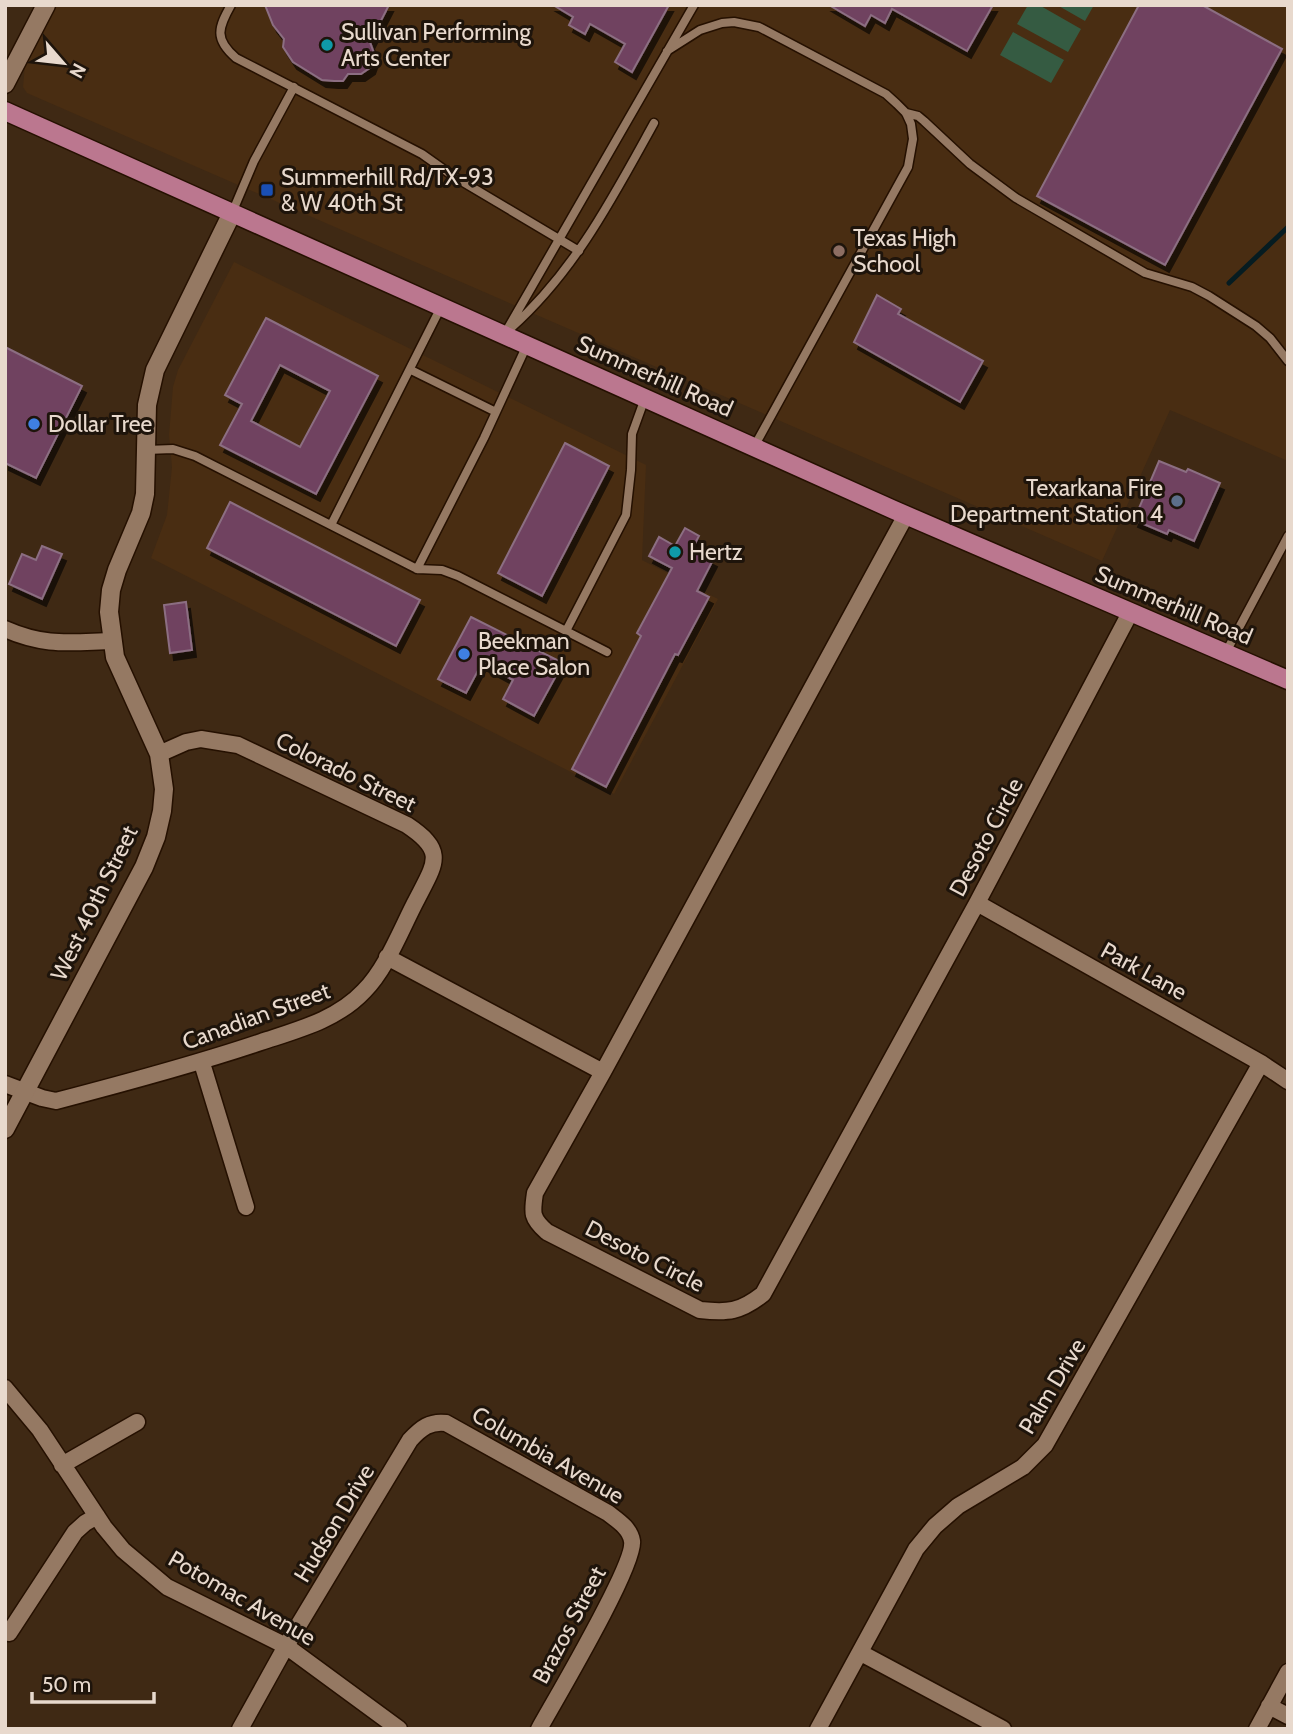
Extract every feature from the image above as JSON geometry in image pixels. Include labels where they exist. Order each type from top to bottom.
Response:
[{"type":"main road","name":"Summerhill Road","points":[[5,111],[905,515],[1225,654],[1286,674]]},
{"type":"street","points":[[5,84],[46,5]]},
{"type":"street","name":"West 40th Street","points":[[5,1129],[144,867],[163,811],[164,789],[159,754],[120,672],[109,612],[111,590],[141,513],[147,478],[147,405],[155,370],[232,213]]},
{"type":"street","name":"Desoto Circle","points":[[905,515],[535,1193],[532,1212],[537,1224],[547,1232],[700,1310],[725,1313],[747,1307],[763,1294],[976,904],[1130,613]]},
{"type":"street","points":[[5,629],[23,637],[50,643],[113,641]]},
{"type":"street","name":"Colorado Street","points":[[159,754],[186,742],[201,739],[238,745],[407,825],[424,836],[433,848],[434,862],[387,957]]},
{"type":"street","name":"Park Lane","points":[[976,904],[1261,1063],[1288,1081]]},
{"type":"street","points":[[387,957],[603,1072]]},
{"type":"street","name":"Canadian Street","points":[[5,1084],[56,1101],[202,1063],[312,1025],[343,1010],[366,990],[387,957]]},
{"type":"street","points":[[202,1063],[246,1207]]},
{"type":"street","name":"Palm Drive","points":[[818,1729],[862,1653],[916,1549],[935,1526],[958,1506],[1024,1467],[1045,1445],[1261,1063]]},
{"type":"street","name":"Potomac Avenue","points":[[5,1388],[40,1430],[123,1550],[167,1587],[286,1646],[399,1729]]},
{"type":"street","points":[[62,1465],[137,1422]]},
{"type":"street","name":"Columbia Avenue","points":[[434,1422],[446,1423],[608,1513],[624,1525],[632,1539]]},
{"type":"street","name":"Hudson Drive","points":[[240,1729],[286,1646],[410,1440],[420,1429],[434,1422]]},
{"type":"street","points":[[9,1633],[75,1532],[97,1516]]},
{"type":"street","name":"Brazos Street","points":[[539,1729],[608,1602],[631,1554],[632,1539]]},
{"type":"street","points":[[862,1653],[1003,1729]]},
{"type":"street","points":[[1257,1729],[1288,1672]]},
{"type":"street","points":[[1269,1706],[1288,1716]]},
{"type":"lane","points":[[231,5],[220,32],[228,51],[236,58],[422,154],[453,176],[579,251]]},
{"type":"lane","points":[[504,335],[694,5]]},
{"type":"lane","points":[[667,51],[700,30],[722,23],[734,22],[759,27],[886,94],[906,113],[911,124],[913,139],[908,167],[754,447]]},
{"type":"lane","points":[[232,213],[254,161],[294,87]]},
{"type":"lane","points":[[906,113],[918,116],[970,164],[1016,198],[1145,273],[1192,287],[1256,326],[1270,338],[1288,361]]},
{"type":"lane","points":[[504,335],[538,304],[579,251],[654,123]]},
{"type":"lane","points":[[331,525],[441,307]]},
{"type":"lane","points":[[417,569],[527,345]]},
{"type":"lane","points":[[411,370],[496,412]]},
{"type":"lane","points":[[566,631],[626,515],[632,434],[645,398]]},
{"type":"lane","points":[[146,450],[173,449],[195,456],[417,569],[442,570],[458,576],[607,652]]},
{"type":"lane","points":[[1225,654],[1288,536]]},
{"type":"shaded area","name":"Texas High School","points":[[57,5],[1288,5],[1288,461],[1170,410],[1102,561],[27,93],[23,87],[25,65]]},
{"type":"shaded area","points":[[234,262],[646,465],[642,560],[718,599],[614,794],[151,558],[167,515],[172,467],[169,435],[173,387],[178,370]]},
{"type":"green space","points":[[1028,5],[1039,5],[1081,29],[1068,52],[1017,24]]},
{"type":"green space","points":[[1057,5],[1094,5],[1085,21]]},
{"type":"green space","points":[[1013,32],[1064,60],[1051,83],[1000,55]]},
{"type":"building","name":"Sullivan Performing Arts Center","points":[[265,5],[389,5],[370,42],[375,56],[371,67],[361,74],[348,74],[343,81],[334,81],[322,80],[293,62],[283,47],[284,39],[273,25]]},
{"type":"building","points":[[553,5],[669,5],[632,72],[615,62],[625,44],[590,24],[585,34],[569,25],[573,17]]},
{"type":"building","points":[[829,5],[993,5],[967,51],[892,9],[885,23],[871,15],[865,26]]},
{"type":"building","points":[[1139,5],[1202,5],[1282,49],[1165,265],[1037,196]]},
{"type":"building","points":[[877,295],[901,309],[898,314],[983,361],[960,402],[854,342]]},
{"type":"building","points":[[266,318],[378,376],[316,494],[220,445],[242,404],[225,395]],"holes":[[[280,365],[330,391],[300,447],[251,421]]]},
{"type":"building","name":"Dollar Tree","points":[[5,347],[82,386],[36,478],[5,463]]},
{"type":"building","points":[[565,443],[609,466],[542,596],[498,573]]},
{"type":"building","name":"Texarkana Fire Department Station 4","points":[[1159,461],[1186,472],[1188,469],[1220,483],[1194,541],[1169,530],[1167,534],[1134,520]]},
{"type":"building","points":[[230,502],[420,600],[396,646],[207,548]]},
{"type":"building","points":[[685,528],[699,536],[692,549],[713,560],[697,591],[709,597],[678,655],[675,654],[606,787],[572,769],[641,636],[637,633],[672,568],[649,556],[659,537],[675,546]]},
{"type":"building","points":[[42,546],[62,554],[42,599],[9,584],[22,554],[36,560]]},
{"type":"building","points":[[186,602],[192,650],[170,653],[164,605]]},
{"type":"building","points":[[471,617],[563,663],[534,716],[503,699],[513,680],[482,663],[466,693],[438,679]]},
{"type":"waterway","points":[[1229,283],[1288,227]]},
{"type":"place","name":"Sullivan Performing Arts Center","points":[[327,45]]},
{"type":"place","name":"Summerhill Rd/TX-93 & W 40th St","points":[[267,190]]},
{"type":"place","name":"Texas High School","points":[[839,251]]},
{"type":"place","name":"Dollar Tree","points":[[34,424]]},
{"type":"place","name":"Texarkana Fire Department Station 4","points":[[1177,501]]},
{"type":"place","name":"Hertz","points":[[675,552]]},
{"type":"place","name":"Beekman Place Salon","points":[[464,654]]}]
